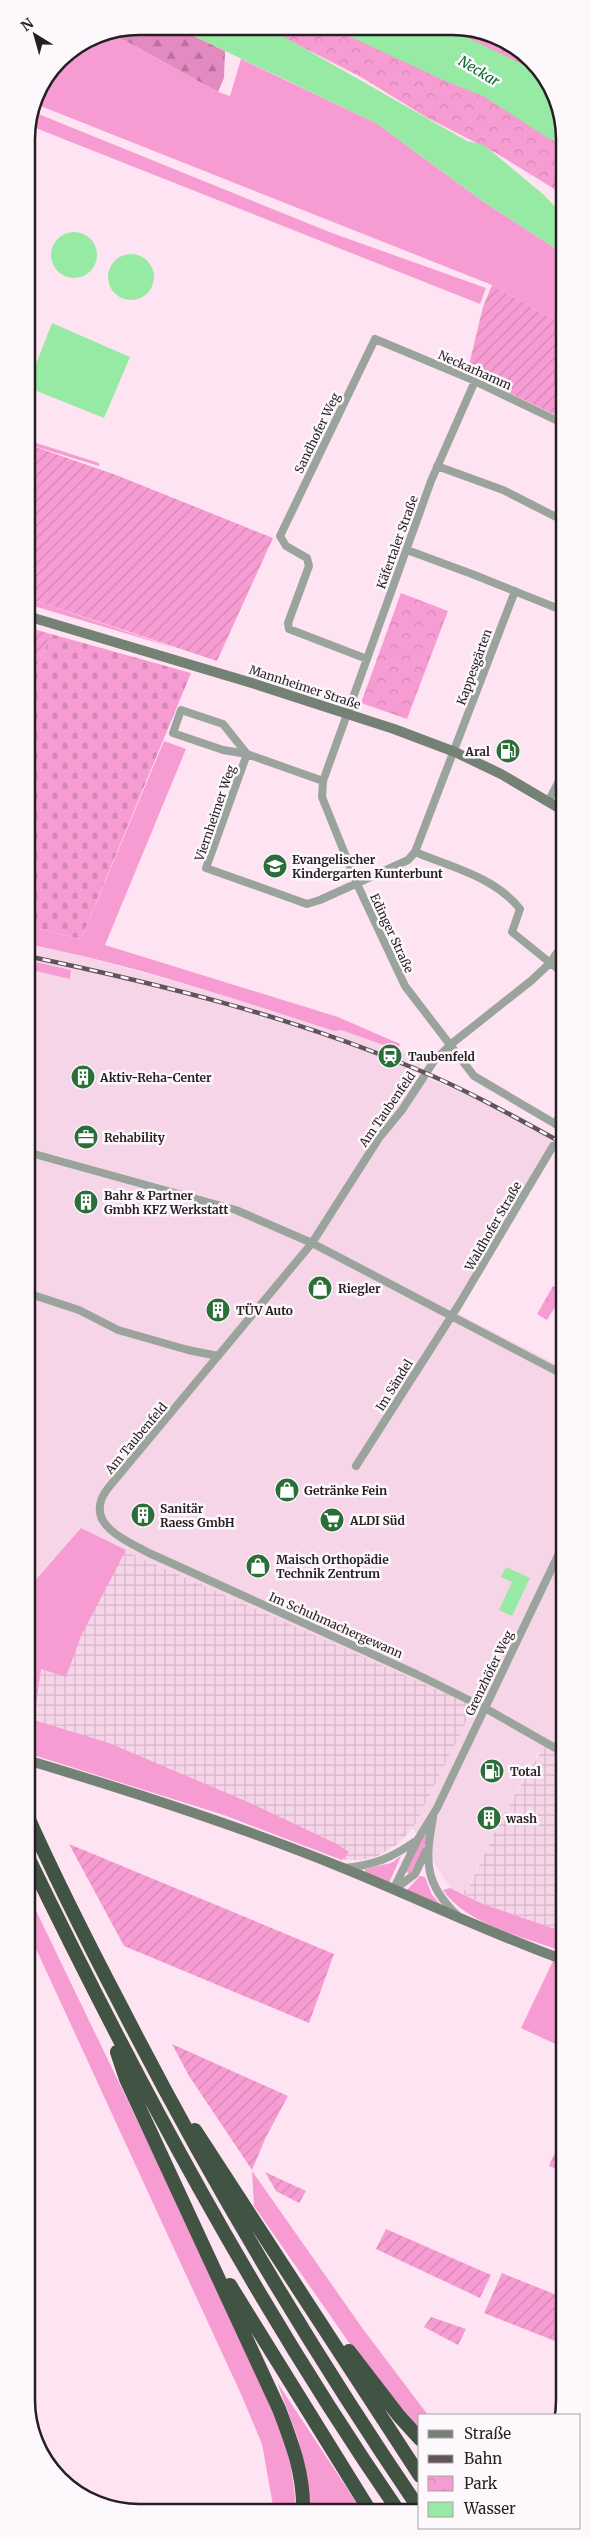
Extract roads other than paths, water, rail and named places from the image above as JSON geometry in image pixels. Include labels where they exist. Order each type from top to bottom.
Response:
[{"type":"highway","points":[[35,1833],[158,2079],[254,2250],[329,2372],[416,2504]]},
{"type":"highway","points":[[35,1872],[100,2007],[239,2260],[394,2504]]},
{"type":"highway","points":[[100,2007],[126,2079],[282,2416],[294,2448],[301,2476],[303,2504]]},
{"type":"highway","points":[[158,2079],[180,2104],[209,2152],[301,2290],[418,2473]]},
{"type":"highway","points":[[191,2219],[268,2350],[366,2504]]},
{"type":"highway","points":[[301,2290],[399,2416],[418,2437]]},
{"type":"street","name":"Neckarhamm","points":[[375,339],[475,381],[556,420]]},
{"type":"street","name":"Sandhofer Weg","points":[[366,659],[289,628],[288,623],[309,566],[307,558],[286,546],[280,536],[375,339]]},
{"type":"street","name":"Käfertaler Straße","points":[[347,713],[437,466],[475,381]]},
{"type":"street","points":[[437,466],[503,490],[556,517]]},
{"type":"street","points":[[407,550],[556,607]]},
{"type":"street","name":"Kappesgärten","points":[[415,852],[455,752],[515,591]]},
{"type":"street","name":"Mannheimer Straße","points":[[35,618],[347,713],[455,752],[501,774],[556,806]]},
{"type":"street","name":"Viernheimer Weg","points":[[247,754],[223,724],[182,710],[173,733],[223,750],[247,754],[323,781]]},
{"type":"street","name":"Edinger Straße","points":[[347,713],[323,781],[322,797],[357,884],[405,986],[474,1076],[555,1124]]},
{"type":"street","name":"Viernheimer Weg","points":[[247,754],[206,868],[307,904],[357,884]]},
{"type":"street","points":[[548,802],[556,786]]},
{"type":"street","points":[[357,884],[408,860],[415,852],[485,880],[511,897],[520,909],[512,932],[556,969]]},
{"type":"street","name":"Am Taubenfeld","points":[[100,1516],[100,1501],[109,1487],[312,1243],[379,1138],[402,1110],[434,1061],[450,1045],[518,993],[549,964],[556,954]]},
{"type":"street","name":"Waldhofer Straße","points":[[451,1316],[553,1146]]},
{"type":"street","points":[[35,1154],[228,1208],[312,1243],[556,1371]]},
{"type":"street","points":[[35,1296],[79,1310],[118,1330],[188,1350],[218,1356]]},
{"type":"street","name":"Im Sändel","points":[[356,1466],[451,1316]]},
{"type":"street","name":"Im Schuhmachergewann","points":[[100,1516],[109,1528],[149,1552],[369,1651],[485,1708],[556,1748]]},
{"type":"street","name":"Grenzhöfer Weg","points":[[393,1890],[418,1839],[434,1812],[556,1560]]},
{"type":"street","points":[[35,1763],[220,1822],[344,1868],[463,1920],[556,1957]]},
{"type":"street","name":"Grenzhöfer Weg","points":[[434,1812],[427,1849],[428,1872],[436,1892],[463,1920]]},
{"type":"street","name":"Grenzhöfer Weg","points":[[344,1868],[370,1866],[388,1859],[418,1839]]},
{"type":"street","name":"Grenzhöfer Weg","points":[[393,1890],[415,1874],[427,1849]]},
{"type":"water","points":[[192,35],[281,35],[467,141],[484,145],[544,195],[556,208],[556,249],[484,202],[376,123]]},
{"type":"water","name":"Neckar","points":[[347,35],[464,36],[525,65],[545,93],[554,119],[556,142],[485,97],[443,80]]},
{"type":"water","points":[[79,232],[91,238],[96,246],[96,264],[91,272],[83,277],[69,278],[57,272],[52,264],[51,250],[57,238],[65,233]]},
{"type":"water","points":[[126,254],[136,254],[150,264],[154,277],[150,290],[144,296],[136,300],[126,300],[112,290],[108,282],[108,272],[118,258]]},
{"type":"water","points":[[52,323],[130,357],[104,418],[35,390],[35,367]]},
{"type":"water","points":[[506,1567],[530,1578],[512,1616],[499,1610],[512,1582],[501,1577]]},
{"type":"railway","points":[[35,958],[175,990],[273,1017],[321,1033],[435,1077],[491,1104],[556,1140]]},
{"type":"place","name":"Aral","points":[[508,751]]},
{"type":"place","name":"Evangelischer Kindergarten Kunterbunt","points":[[275,866]]},
{"type":"place","name":"Taubenfeld","points":[[390,1056]]},
{"type":"place","name":"Aktiv-Reha-Center","points":[[83,1077]]},
{"type":"place","name":"Rehability","points":[[86,1137]]},
{"type":"place","name":"Bahr & Partner Gmbh KFZ Werkstatt","points":[[86,1202]]},
{"type":"place","name":"Riegler","points":[[320,1288]]},
{"type":"place","name":"TÜV Auto","points":[[218,1310]]},
{"type":"place","name":"Getränke Fein","points":[[287,1490]]},
{"type":"place","name":"Sanitär Raess GmbH","points":[[143,1515]]},
{"type":"place","name":"ALDI Süd","points":[[332,1520]]},
{"type":"place","name":"Maisch Orthopädie Technik Zentrum","points":[[258,1566]]},
{"type":"place","name":"Total","points":[[492,1771]]},
{"type":"place","name":"wash","points":[[489,1818]]}]
